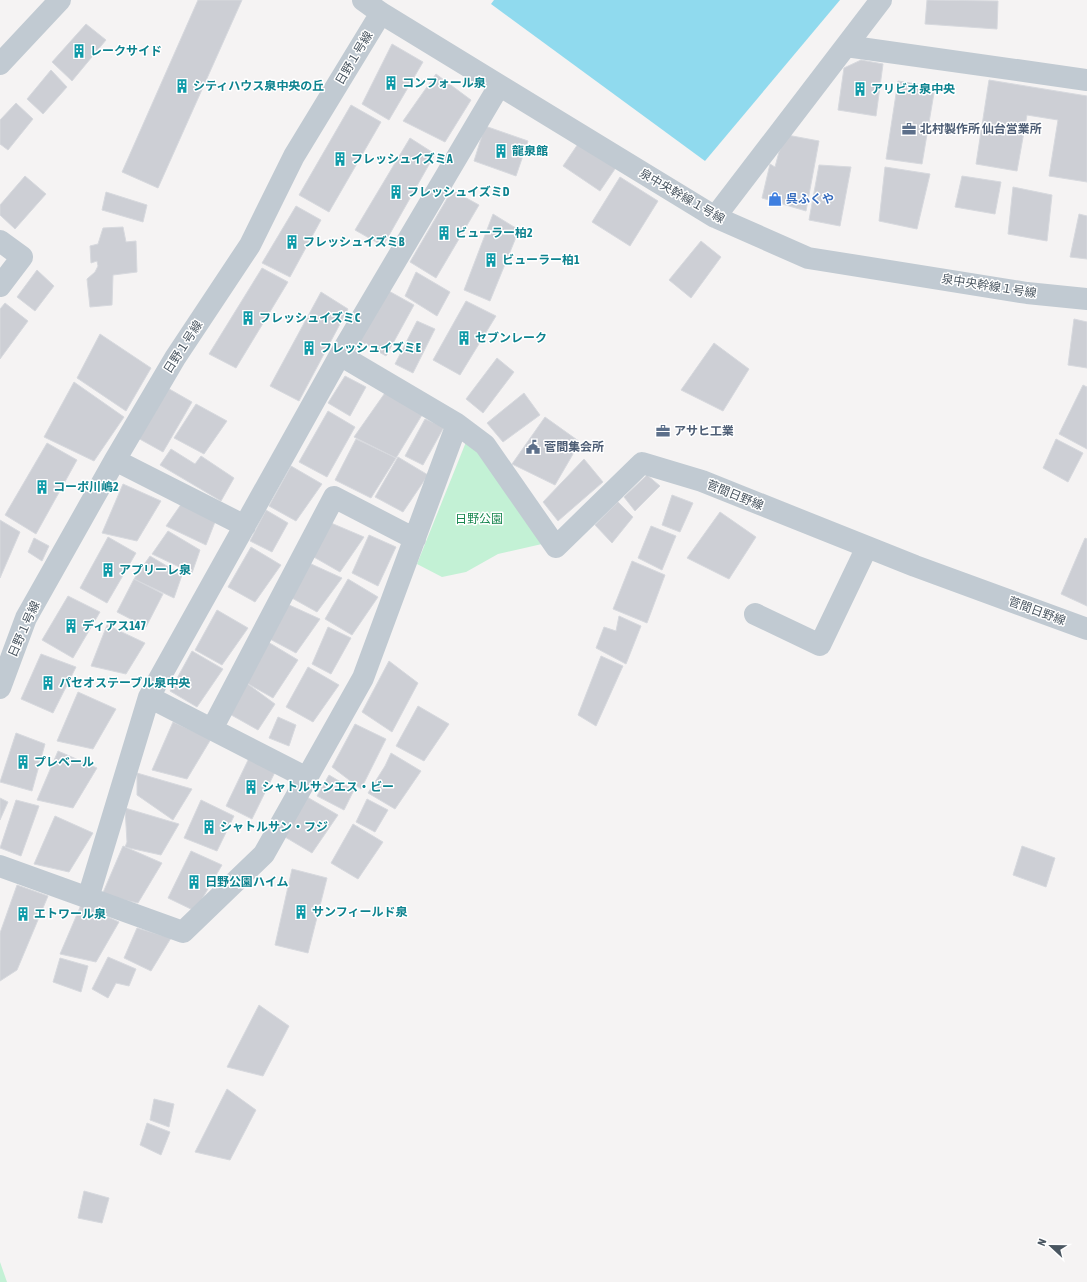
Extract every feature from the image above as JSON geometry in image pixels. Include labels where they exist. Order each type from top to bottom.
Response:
[{"type":"street","points":[[0,64],[60,0]]},
{"type":"street","name":"泉中央幹線１号線","points":[[363,0],[381,13],[499,86],[715,217],[808,258],[1027,293],[1087,299]]},
{"type":"street","points":[[715,217],[881,0]]},
{"type":"street","name":"日野１号線","points":[[0,688],[26,618],[115,460],[175,358],[250,245],[294,156],[381,13]]},
{"type":"street","points":[[846,46],[1087,80]]},
{"type":"street","points":[[88,898],[149,697],[340,355],[499,86]]},
{"type":"street","points":[[0,241],[22,257],[0,286]]},
{"type":"street","points":[[0,866],[183,932],[264,854],[364,678],[457,424],[340,355]]},
{"type":"street","name":"菅間日野線","points":[[457,424],[485,445],[556,547],[642,463],[702,481],[915,566],[1087,629]]},
{"type":"street","points":[[115,460],[245,526]]},
{"type":"street","points":[[212,729],[334,497],[415,539]]},
{"type":"street","points":[[755,614],[820,645],[867,547]]},
{"type":"street","points":[[149,697],[307,778]]},
{"type":"green space","name":"日野公園","points":[[466,442],[482,449],[542,544],[498,554],[466,572],[442,577],[417,564]]},
{"type":"green space","points":[[0,1262],[7,1282],[0,1282]]},
{"type":"water","points":[[494,0],[840,0],[705,161],[491,4]]},
{"type":"building","name":"シティハウス泉中央の丘","points":[[198,0],[242,0],[158,188],[122,172]]},
{"type":"building","points":[[927,0],[998,1],[997,29],[925,24]]},
{"type":"building","name":"レークサイド","points":[[86,24],[106,40],[72,81],[52,62]]},
{"type":"building","name":"コンフォール泉","points":[[392,44],[423,62],[389,120],[362,104]]},
{"type":"building","name":"アリビオ泉中央","points":[[861,60],[883,64],[876,116],[838,110],[844,68]]},
{"type":"building","points":[[51,70],[67,87],[43,114],[27,99]]},
{"type":"building","points":[[436,74],[471,100],[445,142],[403,121]]},
{"type":"building","points":[[989,80],[1087,96],[1087,182],[1049,176],[1058,120],[1027,115],[1017,171],[976,164]]},
{"type":"building","points":[[898,81],[935,87],[922,164],[886,159]]},
{"type":"building","points":[[16,103],[33,119],[8,150],[0,144],[0,120]]},
{"type":"building","name":"フレッシュイズミA","points":[[351,105],[381,122],[329,212],[299,195]]},
{"type":"building","name":"龍泉館","points":[[485,126],[528,141],[516,176],[474,161]]},
{"type":"building","points":[[787,135],[819,141],[806,211],[762,198],[770,164],[775,167],[779,152]]},
{"type":"building","name":"フレッシュイズミD","points":[[410,138],[435,154],[383,246],[355,230]]},
{"type":"building","points":[[580,141],[617,166],[600,191],[563,166]]},
{"type":"building","points":[[819,165],[851,167],[840,226],[809,220]]},
{"type":"building","points":[[885,167],[930,174],[917,229],[879,221]]},
{"type":"building","points":[[25,176],[46,194],[15,229],[0,215],[0,205]]},
{"type":"building","points":[[962,176],[1001,182],[995,214],[955,207]]},
{"type":"building","points":[[620,177],[658,201],[630,246],[592,222]]},
{"type":"building","points":[[1013,187],[1052,195],[1047,241],[1008,234]]},
{"type":"building","name":"ビューラー柏2","points":[[452,190],[479,205],[436,278],[410,262]]},
{"type":"building","points":[[106,192],[147,205],[143,222],[102,210]]},
{"type":"building","name":"フレッシュイズミB","points":[[296,206],[321,220],[290,277],[262,263]]},
{"type":"building","name":"ビューラー柏1","points":[[493,214],[519,230],[490,301],[464,290]]},
{"type":"building","points":[[1079,214],[1087,216],[1087,259],[1070,257]]},
{"type":"building","points":[[123,227],[126,242],[136,241],[137,272],[113,275],[112,305],[90,307],[87,279],[95,272],[98,266],[97,261],[91,263],[90,246],[98,244],[103,228]]},
{"type":"building","points":[[701,241],[721,257],[691,298],[669,280]]},
{"type":"building","name":"フレッシュイズミC","points":[[262,268],[288,282],[236,368],[209,354]]},
{"type":"building","points":[[37,270],[54,286],[35,311],[17,297]]},
{"type":"building","points":[[416,272],[450,292],[437,316],[405,296]]},
{"type":"building","points":[[387,290],[414,305],[386,356],[358,340]]},
{"type":"building","name":"フレッシュイズミE","points":[[321,292],[348,309],[299,401],[270,386]]},
{"type":"building","name":"セブンレーク","points":[[466,301],[496,316],[460,375],[433,360]]},
{"type":"building","points":[[5,303],[28,321],[0,359],[0,309]]},
{"type":"building","points":[[1074,319],[1087,322],[1087,368],[1068,365]]},
{"type":"building","points":[[417,321],[435,329],[413,373],[395,364]]},
{"type":"building","points":[[100,334],[151,368],[126,411],[77,378]]},
{"type":"building","points":[[714,343],[749,369],[723,411],[681,390]]},
{"type":"building","points":[[497,358],[514,372],[483,413],[466,399]]},
{"type":"building","points":[[345,376],[366,387],[350,416],[328,403]]},
{"type":"building","points":[[74,382],[124,417],[94,461],[44,437]]},
{"type":"building","points":[[1083,385],[1087,387],[1087,449],[1059,434]]},
{"type":"building","points":[[164,386],[192,402],[163,452],[136,437]]},
{"type":"building","points":[[387,390],[422,415],[396,458],[354,437]]},
{"type":"building","points":[[524,393],[540,415],[503,442],[487,423]]},
{"type":"building","points":[[196,404],[227,421],[204,454],[174,438]]},
{"type":"building","points":[[328,411],[355,427],[327,477],[299,462]]},
{"type":"building","points":[[545,417],[580,442],[555,485],[512,464]]},
{"type":"building","points":[[425,419],[444,427],[423,465],[405,456]]},
{"type":"building","points":[[356,439],[396,458],[371,498],[335,480]]},
{"type":"building","points":[[1056,439],[1083,453],[1068,482],[1043,468]]},
{"type":"building","name":"コーポ川嶋2","points":[[47,443],[77,460],[36,534],[5,515]]},
{"type":"building","points":[[171,449],[195,464],[201,456],[234,478],[221,501],[160,465]]},
{"type":"building","points":[[398,457],[428,475],[403,512],[375,497]]},
{"type":"building","points":[[584,459],[603,482],[558,521],[543,502]]},
{"type":"building","points":[[291,466],[322,484],[296,521],[269,506]]},
{"type":"building","points":[[647,475],[660,486],[635,511],[624,497]]},
{"type":"building","points":[[123,484],[161,501],[137,541],[102,533]]},
{"type":"building","points":[[672,495],[693,503],[680,532],[662,525]]},
{"type":"building","points":[[618,502],[633,517],[612,543],[595,525]]},
{"type":"building","points":[[182,503],[215,522],[206,545],[166,526]]},
{"type":"building","points":[[266,510],[288,523],[272,552],[250,541]]},
{"type":"building","points":[[720,512],[756,537],[729,579],[687,558]]},
{"type":"building","points":[[0,520],[20,532],[0,578]]},
{"type":"building","points":[[331,523],[364,537],[340,572],[312,556]]},
{"type":"building","points":[[651,526],[676,536],[662,570],[638,558]]},
{"type":"building","points":[[168,531],[200,550],[192,573],[152,554]]},
{"type":"building","points":[[369,535],[396,547],[378,586],[352,573]]},
{"type":"building","name":"アプリーレ泉","points":[[108,537],[136,553],[107,603],[80,588]]},
{"type":"building","points":[[34,538],[49,546],[42,561],[28,552]]},
{"type":"building","points":[[1085,538],[1087,539],[1087,606],[1061,594]]},
{"type":"building","points":[[251,547],[281,565],[255,602],[228,587]]},
{"type":"building","points":[[150,556],[182,575],[174,598],[134,579]]},
{"type":"building","points":[[632,561],[665,575],[647,623],[613,609]]},
{"type":"building","points":[[309,563],[342,578],[317,612],[290,597]]},
{"type":"building","points":[[134,579],[163,594],[146,627],[117,612]]},
{"type":"building","points":[[348,579],[378,597],[352,635],[325,619]]},
{"type":"building","name":"ディアス147","points":[[68,596],[100,612],[73,658],[42,640]]},
{"type":"building","points":[[287,604],[320,619],[296,653],[268,638]]},
{"type":"building","points":[[217,610],[248,628],[222,665],[195,650]]},
{"type":"building","points":[[619,616],[641,626],[626,664],[596,648],[604,627],[616,631]]},
{"type":"building","points":[[107,625],[145,643],[126,674],[91,666]]},
{"type":"building","points":[[328,627],[351,638],[331,674],[312,664]]},
{"type":"building","points":[[268,642],[298,660],[273,698],[245,682]]},
{"type":"building","points":[[192,651],[223,669],[197,707],[170,691]]},
{"type":"building","name":"パセオステーブル泉中央","points":[[41,654],[76,667],[53,713],[21,699]]},
{"type":"building","points":[[601,656],[623,666],[596,726],[578,715]]},
{"type":"building","points":[[389,661],[418,683],[392,732],[362,712]]},
{"type":"building","points":[[308,667],[339,685],[313,722],[286,707]]},
{"type":"building","points":[[245,682],[275,704],[258,730],[226,712]]},
{"type":"building","points":[[78,692],[116,709],[93,749],[57,741]]},
{"type":"building","points":[[418,706],[449,724],[424,761],[396,746]]},
{"type":"building","points":[[278,717],[296,725],[289,746],[269,738]]},
{"type":"building","points":[[173,722],[211,739],[187,779],[152,770]]},
{"type":"building","points":[[355,724],[386,739],[361,789],[332,767]]},
{"type":"building","name":"プレベール","points":[[16,733],[45,744],[32,791],[0,782]]},
{"type":"building","points":[[58,751],[97,768],[73,808],[37,800]]},
{"type":"building","points":[[391,753],[421,771],[395,809],[368,793],[385,766]]},
{"type":"building","name":"シャトルサンエス・ビー","points":[[250,756],[277,768],[252,819],[226,806]]},
{"type":"building","points":[[137,773],[192,789],[173,820],[137,795]]},
{"type":"building","points":[[329,775],[354,790],[344,810],[317,796]]},
{"type":"building","points":[[307,797],[338,815],[312,853],[285,837]]},
{"type":"building","points":[[0,798],[8,802],[0,820]]},
{"type":"building","points":[[367,799],[388,810],[375,832],[356,822]]},
{"type":"building","points":[[16,800],[39,806],[21,856],[0,848]]},
{"type":"building","name":"シャトルサン・フジ","points":[[201,800],[234,816],[217,851],[184,838]]},
{"type":"building","points":[[125,808],[179,824],[161,855],[125,847],[127,842]]},
{"type":"building","points":[[55,816],[93,833],[69,872],[34,864]]},
{"type":"building","points":[[353,824],[383,842],[358,879],[331,863]]},
{"type":"building","points":[[123,846],[162,863],[138,903],[102,895]]},
{"type":"building","points":[[1022,846],[1055,858],[1046,887],[1013,875]]},
{"type":"building","name":"日野公園ハイム","points":[[191,851],[222,865],[195,911],[168,898]]},
{"type":"building","name":"サンフィールド泉","points":[[292,869],[327,878],[308,953],[275,945]]},
{"type":"building","name":"エトワール泉","points":[[17,885],[48,896],[17,970],[0,981],[0,933]]},
{"type":"building","points":[[81,905],[119,922],[96,962],[60,954]]},
{"type":"building","points":[[137,928],[171,938],[151,971],[124,958]]},
{"type":"building","points":[[108,957],[136,969],[129,986],[116,983],[108,998],[92,989]]},
{"type":"building","points":[[60,958],[88,966],[81,992],[53,982]]},
{"type":"building","points":[[259,1005],[289,1026],[263,1076],[227,1067]]},
{"type":"building","points":[[227,1089],[256,1110],[230,1160],[195,1152]]},
{"type":"building","points":[[154,1099],[174,1104],[169,1127],[150,1120]]},
{"type":"building","points":[[147,1123],[170,1132],[161,1155],[140,1145]]},
{"type":"building","points":[[84,1191],[109,1198],[102,1223],[78,1218]]},
{"type":"place","name":"レークサイド","points":[[79,51]]},
{"type":"place","name":"コンフォール泉","points":[[391,83]]},
{"type":"place","name":"シティハウス泉中央の丘","points":[[182,86]]},
{"type":"place","name":"アリビオ泉中央","points":[[860,89]]},
{"type":"place","name":"北村製作所 仙台営業所","points":[[909,129]]},
{"type":"place","name":"龍泉館","points":[[501,151]]},
{"type":"place","name":"フレッシュイズミA","points":[[340,159]]},
{"type":"place","name":"フレッシュイズミD","points":[[396,192]]},
{"type":"place","name":"呉ふくや","points":[[775,199]]},
{"type":"place","name":"ビューラー柏2","points":[[444,233]]},
{"type":"place","name":"フレッシュイズミB","points":[[292,242]]},
{"type":"place","name":"ビューラー柏1","points":[[491,260]]},
{"type":"place","name":"フレッシュイズミC","points":[[248,318]]},
{"type":"place","name":"セブンレーク","points":[[464,338]]},
{"type":"place","name":"フレッシュイズミE","points":[[309,348]]},
{"type":"place","name":"アサヒ工業","points":[[663,431]]},
{"type":"place","name":"菅間集会所","points":[[533,447]]},
{"type":"place","name":"コーポ川嶋2","points":[[42,487]]},
{"type":"place","name":"アプリーレ泉","points":[[108,570]]},
{"type":"place","name":"ディアス147","points":[[71,626]]},
{"type":"place","name":"パセオステーブル泉中央","points":[[48,683]]},
{"type":"place","name":"プレベール","points":[[23,762]]},
{"type":"place","name":"シャトルサンエス・ビー","points":[[251,787]]},
{"type":"place","name":"シャトルサン・フジ","points":[[209,827]]},
{"type":"place","name":"日野公園ハイム","points":[[194,882]]},
{"type":"place","name":"サンフィールド泉","points":[[301,912]]},
{"type":"place","name":"エトワール泉","points":[[23,914]]}]
